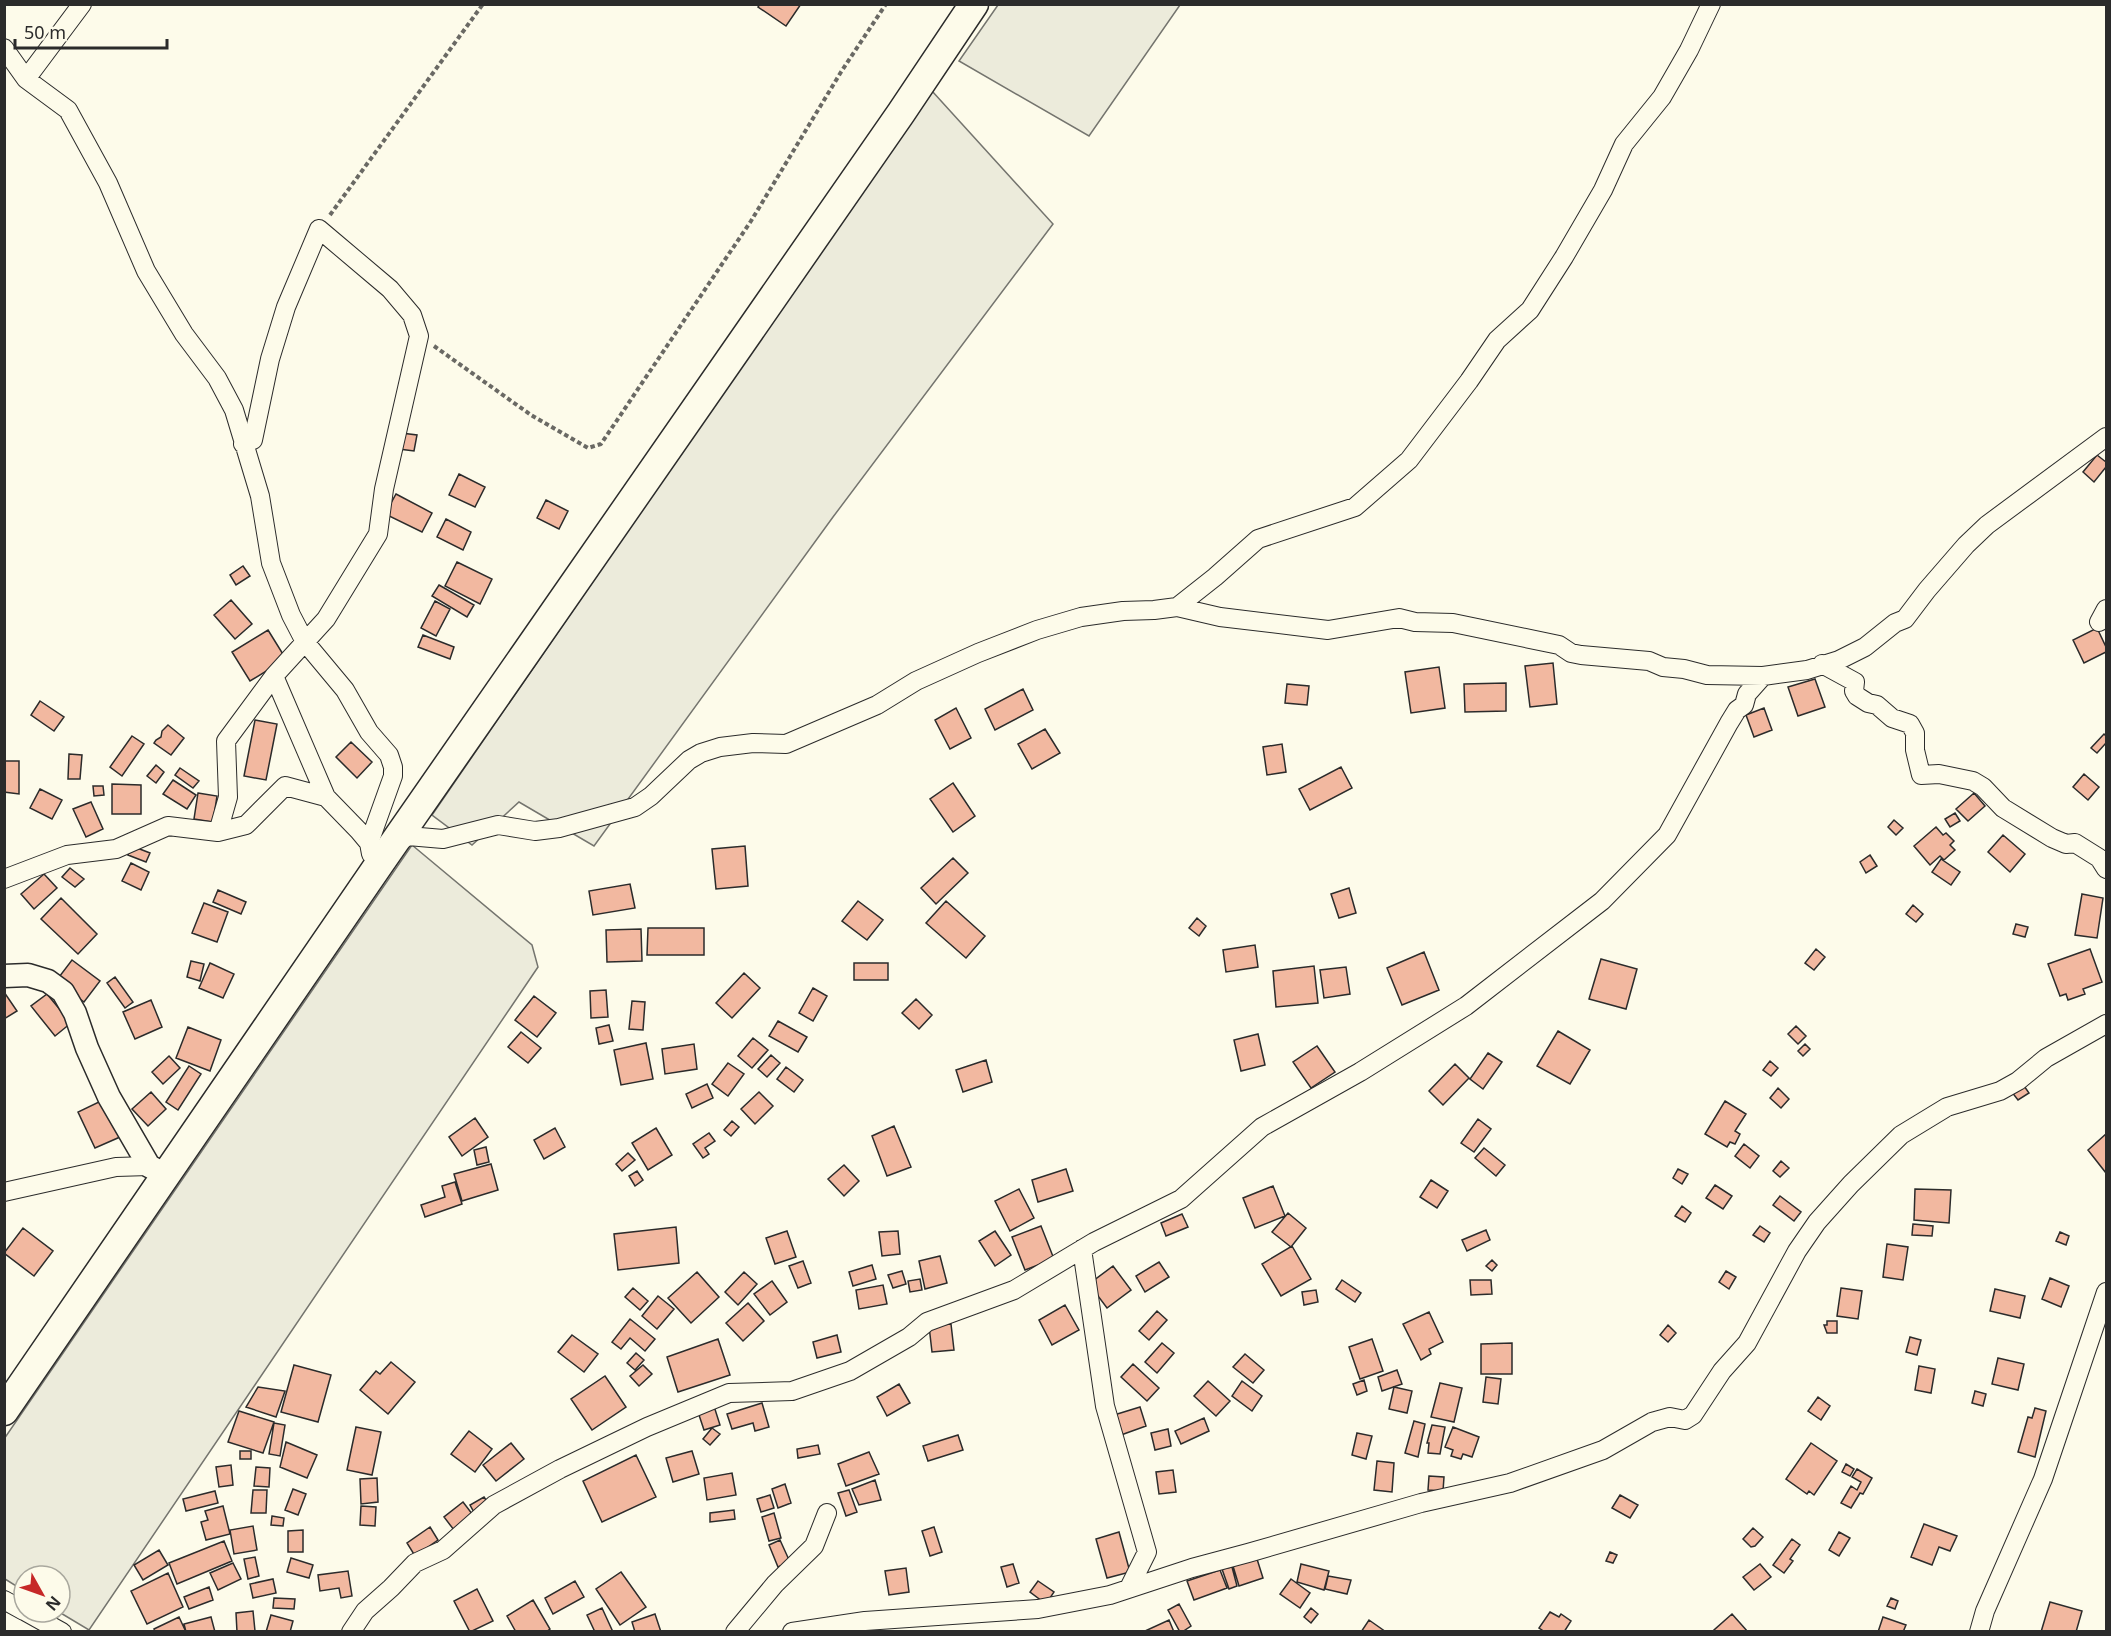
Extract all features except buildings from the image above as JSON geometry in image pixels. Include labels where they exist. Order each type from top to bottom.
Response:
[{"type":"main road","points":[[4,1411],[158,1170],[380,851],[901,113],[974,4]]},
{"type":"street","points":[[26,79],[82,4]]},
{"type":"street","points":[[1177,607],[1258,539],[1355,507],[1409,460],[1469,381],[1497,339],[1530,310],[1603,190],[1624,144],[1662,97],[1689,50],[1711,4]]},
{"type":"street","points":[[4,48],[26,79],[68,110],[108,183],[146,271],[184,334],[217,378],[234,410],[260,496],[271,563],[291,615],[305,642],[345,690],[369,732],[389,756],[393,767],[380,851]]},
{"type":"street","points":[[218,832],[228,796],[226,741],[274,676],[326,619],[378,534],[387,477],[419,336],[412,315],[390,289],[319,229],[286,307],[270,359],[253,440],[243,444]]},
{"type":"street","points":[[380,851],[408,836],[443,839],[498,825],[535,831],[567,826],[635,807],[651,796],[688,760],[701,753],[720,747],[753,743],[786,744],[877,705],[916,681],[1037,630],[1081,617],[1123,611],[1177,607],[1221,617],[1328,630],[1399,618],[1414,622],[1453,623],[1559,645],[1581,656],[1649,661],[1663,667],[1707,675],[1763,676],[1807,670],[1839,660],[1864,647],[1895,623],[1905,619],[1958,554],[1987,525],[2106,437]]},
{"type":"street","points":[[1822,664],[1855,682],[1854,691],[1857,696],[1877,705],[1892,718],[1910,724],[1915,733],[1915,750],[1921,775],[1939,774],[1973,781],[1983,787],[2003,808],[2052,838],[2066,844],[2075,843],[2099,858],[2106,869]]},
{"type":"street","points":[[274,676],[326,797],[380,851]]},
{"type":"street","points":[[351,1632],[364,1611],[415,1563],[443,1551],[494,1505],[560,1469],[647,1427],[729,1393],[792,1391],[850,1371],[909,1337],[927,1322],[1014,1290],[1082,1249],[1181,1199],[1262,1127],[1360,1072],[1466,1005],[1602,901],[1666,835],[1729,723],[1737,710],[1744,705],[1747,694],[1763,676]]},
{"type":"street","points":[[4,879],[67,855],[116,849],[168,826],[218,832],[246,825],[285,786],[326,797]]},
{"type":"street","points":[[4,976],[28,975],[48,981],[63,992],[75,1013],[87,1048],[110,1097],[158,1170]]},
{"type":"street","points":[[792,1632],[865,1622],[1038,1609],[1110,1594],[1192,1568],[1421,1503],[1510,1483],[1603,1450],[1652,1422],[1670,1417],[1685,1420],[1693,1414],[1722,1371],[1748,1343],[1797,1251],[1817,1222],[1851,1184],[1901,1135],[1947,1107],[2000,1091],[2018,1081],[2046,1058],[2106,1024]]},
{"type":"street","points":[[4,1192],[116,1167],[158,1170]]},
{"type":"street","points":[[1082,1249],[1105,1406],[1147,1552],[1129,1588]]},
{"type":"street","points":[[1979,1632],[1985,1611],[2043,1479],[2106,1292]]},
{"type":"street","points":[[735,1632],[775,1584],[814,1546],[827,1513]]},
{"type":"street","points":[[48,1624],[62,1632]]},
{"type":"path","points":[[319,229],[483,4]]},
{"type":"path","points":[[419,336],[531,415],[588,448],[602,444],[751,221],[841,72],[886,4]]},
{"type":"shaded area","points":[[998,5],[1180,5],[1089,136],[959,61]]},
{"type":"shaded area","points":[[932,91],[1053,224],[833,517],[594,846],[519,802],[472,845],[432,815]]},
{"type":"shaded area","points":[[412,845],[532,945],[538,967],[89,1630],[72,1620],[72,1564],[12,1564],[12,1583],[5,1579],[4,1439]]}]
